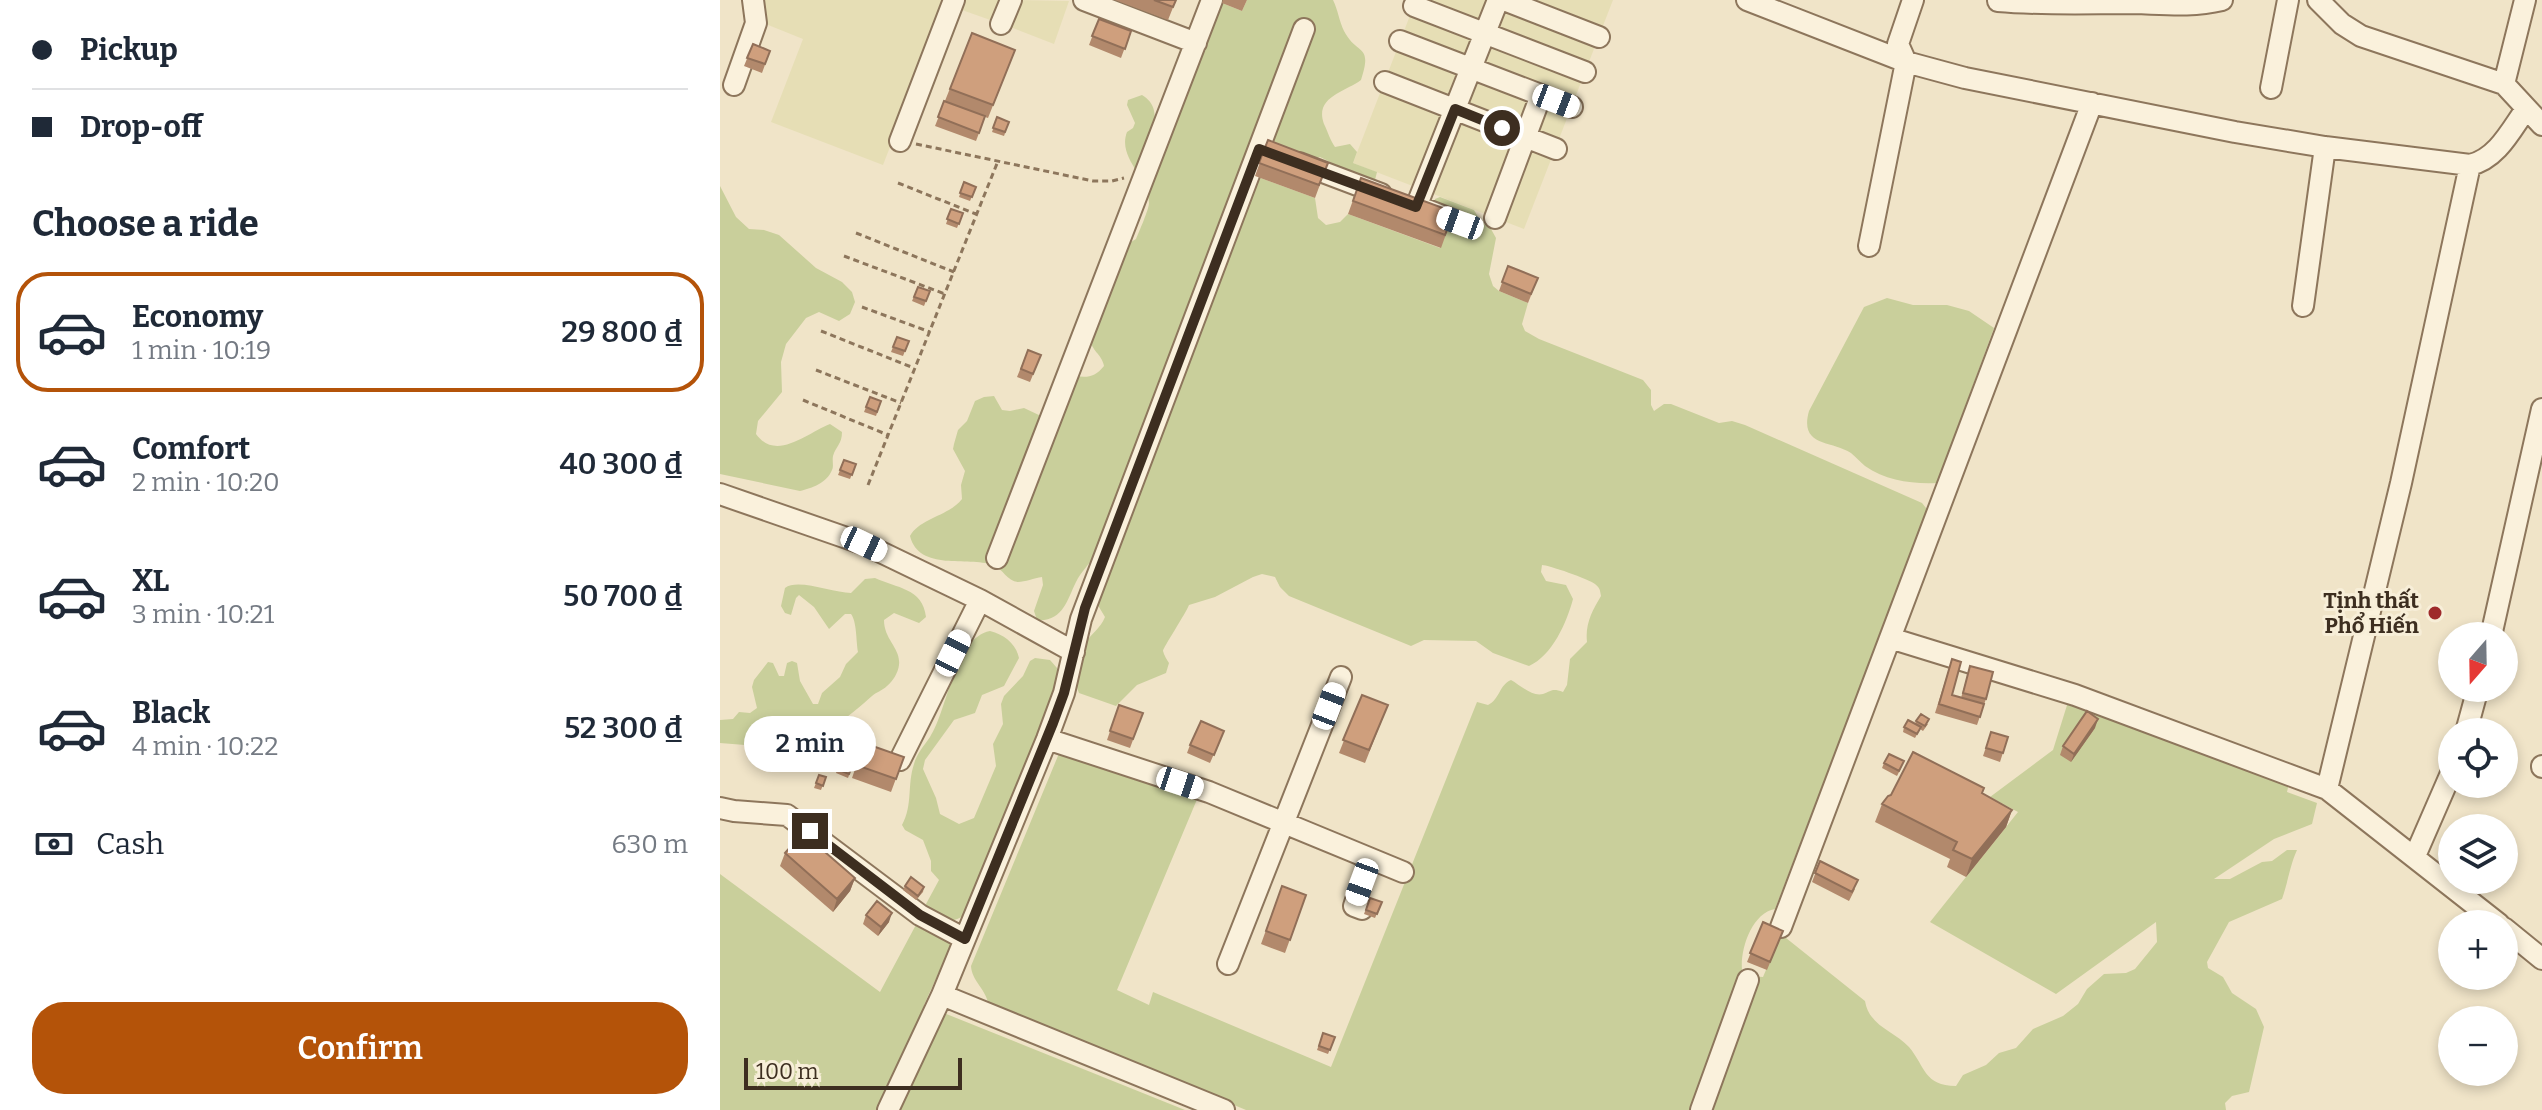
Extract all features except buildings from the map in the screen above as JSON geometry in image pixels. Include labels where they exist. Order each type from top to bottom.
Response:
[{"type":"street","points":[[734,85],[756,23],[753,0]]},
{"type":"street","points":[[900,141],[954,0]]},
{"type":"street","points":[[1001,24],[1011,0]]},
{"type":"street","points":[[1084,0],[1196,43]]},
{"type":"street","points":[[997,558],[1212,0]]},
{"type":"street","points":[[1416,207],[1498,0]]},
{"type":"street","points":[[1504,0],[1599,37]]},
{"type":"street","points":[[1747,0],[1779,6],[1826,31],[1906,62],[1965,78],[2325,147],[2470,165],[2494,153],[2526,109]]},
{"type":"street","points":[[1869,246],[1906,62],[1898,44],[1913,0]]},
{"type":"street","points":[[1998,1],[2065,6],[2134,3],[2182,6],[2222,0]]},
{"type":"street","points":[[2271,88],[2288,0]]},
{"type":"street","points":[[2318,0],[2342,24],[2361,36],[2504,84],[2542,125]]},
{"type":"street","points":[[2504,84],[2525,0]]},
{"type":"street","points":[[1414,6],[1585,72]]},
{"type":"street","points":[[888,1110],[942,995],[1047,739],[1064,693],[1085,608],[1304,29]]},
{"type":"street","points":[[1400,41],[1572,107]]},
{"type":"street","points":[[1385,82],[1556,149]]},
{"type":"street","points":[[1495,218],[1541,95]]},
{"type":"street","points":[[1781,927],[2092,103]]},
{"type":"street","points":[[2303,306],[2325,147]]},
{"type":"street","points":[[1259,149],[1460,223]]},
{"type":"street","points":[[2327,789],[2401,483],[2470,165]]},
{"type":"street","points":[[2494,622],[2542,409]]},
{"type":"street","points":[[720,494],[864,544],[980,600],[1074,652]]},
{"type":"street","points":[[900,760],[980,600]]},
{"type":"street","points":[[1890,638],[2075,695],[2327,789],[2482,910]]},
{"type":"street","points":[[1228,964],[1341,677]]},
{"type":"street","points":[[1047,739],[1209,792],[1403,872]]},
{"type":"street","points":[[2415,856],[2440,798]]},
{"type":"street","points":[[720,808],[787,815],[920,915],[965,939]]},
{"type":"street","points":[[1362,909],[1354,906],[1370,859]]},
{"type":"street","points":[[2518,939],[2542,959]]},
{"type":"street","points":[[1701,1110],[1748,980]]},
{"type":"street","points":[[942,995],[1224,1110]]},
{"type":"path","points":[[900,141],[1102,182],[1132,175],[1150,161]]},
{"type":"path","points":[[868,485],[998,161]]},
{"type":"path","points":[[898,183],[977,215]]},
{"type":"path","points":[[856,233],[954,272]]},
{"type":"path","points":[[844,256],[945,294]]},
{"type":"path","points":[[862,307],[930,332]]},
{"type":"path","points":[[821,331],[915,368]]},
{"type":"path","points":[[816,370],[901,403]]},
{"type":"path","points":[[803,400],[888,435]]},
{"type":"shaded area","points":[[757,0],[947,0],[883,165],[771,122],[803,39],[758,21]]},
{"type":"shaded area","points":[[966,0],[1004,0],[996,22],[962,10]]},
{"type":"shaded area","points":[[1017,0],[1069,1],[1054,44],[1008,26]]},
{"type":"shaded area","points":[[1416,0],[1613,0],[1524,229],[1353,163]]},
{"type":"green space","points":[[1247,0],[1333,0],[1344,31],[1362,51],[1365,60],[1361,80],[1333,96],[1323,107],[1324,124],[1335,147],[1350,144],[1357,152],[1353,163],[1377,172],[1371,183],[1320,157],[1255,176],[1315,198],[1318,218],[1326,225],[1340,222],[1348,214],[1440,248],[1449,225],[1435,199],[1440,197],[1474,210],[1496,238],[1489,274],[1493,286],[1528,303],[1522,324],[1525,331],[1643,380],[1651,390],[1654,411],[1664,404],[1671,404],[1719,423],[1732,421],[1745,425],[1922,503],[1926,508],[1926,515],[1775,909],[1760,917],[1749,933],[1742,970],[1749,976],[1763,977],[1781,934],[1865,1001],[1871,1016],[1909,1047],[1931,1079],[1956,1086],[1963,1075],[1986,1065],[1999,1053],[2016,1048],[2033,1029],[2063,1016],[2104,974],[2126,973],[2135,969],[2157,942],[2156,922],[2056,994],[1930,922],[2018,812],[1990,797],[2053,750],[2068,702],[2289,783],[2287,792],[2317,803],[2312,824],[2274,839],[2214,879],[2230,879],[2262,862],[2272,861],[2287,850],[2297,850],[2282,899],[2229,922],[2207,962],[2208,968],[2223,977],[2232,993],[2256,1009],[2264,1027],[2249,1092],[2232,1096],[2225,1103],[2226,1110],[1246,1110],[988,1002],[971,966],[1060,751],[1198,797],[1117,990],[1149,1005],[1153,992],[1331,1067],[1477,702],[1488,705],[1511,680],[1535,694],[1554,690],[1563,692],[1567,685],[1570,659],[1587,642],[1590,618],[1601,596],[1595,584],[1542,565],[1541,572],[1546,581],[1566,585],[1573,599],[1563,628],[1545,655],[1529,666],[1493,653],[1476,641],[1424,640],[1411,646],[1289,596],[1275,577],[1262,574],[1215,597],[1189,605],[1163,651],[1169,663],[1166,673],[1137,685],[1116,706],[1079,693],[1076,681],[1082,648],[1105,617],[1093,597],[1096,555],[1080,575],[1058,614],[1046,620],[1037,620],[1034,611],[1043,585],[1042,577],[1014,581],[993,565],[934,559],[915,547],[910,536],[915,530],[962,499],[961,485],[965,471],[953,449],[958,430],[967,421],[975,401],[994,396],[1002,410],[1024,408],[1041,416],[1075,376],[1091,376],[1104,366],[1090,338],[1126,245],[1136,239],[1149,203],[1148,194],[1126,150],[1127,132],[1135,123],[1127,105],[1128,100],[1142,95],[1150,101],[1155,126],[1206,44],[1222,3],[1242,11]]},
{"type":"green space","points":[[720,186],[736,217],[749,229],[779,235],[816,268],[842,282],[852,292],[855,302],[850,314],[839,321],[819,312],[806,318],[786,344],[781,362],[782,392],[758,421],[756,434],[773,446],[792,443],[830,424],[842,432],[830,475],[805,490],[720,474]]},
{"type":"green space","points":[[1887,298],[1913,305],[1947,305],[1969,311],[1994,328],[1937,483],[1909,482],[1882,475],[1865,466],[1851,453],[1819,441],[1809,431],[1809,411],[1864,307]]},
{"type":"green space","points":[[875,578],[914,595],[924,607],[926,617],[919,623],[894,613],[884,620],[899,659],[898,671],[889,684],[828,732],[790,754],[775,756],[745,745],[720,743],[720,720],[733,719],[739,712],[750,713],[757,708],[752,687],[768,662],[773,663],[779,676],[784,676],[787,663],[797,663],[800,681],[813,704],[818,704],[822,693],[840,677],[846,664],[858,652],[851,614],[845,614],[829,629],[814,607],[799,595],[791,615],[785,613],[781,606],[785,588],[807,585],[851,593],[865,579]]},
{"type":"green space","points":[[990,631],[1009,641],[1019,658],[1004,686],[982,695],[975,713],[954,720],[925,760],[923,769],[940,814],[959,824],[974,818],[996,766],[993,744],[1003,724],[1001,704],[1004,696],[1023,676],[1030,661],[1035,658],[1050,660],[1057,668],[1058,676],[1048,713],[967,913],[946,920],[926,911],[926,904],[939,880],[931,871],[931,861],[923,840],[902,825],[908,810],[915,760],[936,725],[960,660],[978,636]]},
{"type":"green space","points":[[720,874],[880,992],[918,921],[952,943],[924,1005],[1185,1110],[720,1110]]},
{"type":"place","name":"Tịnh thất Phổ Hiến","points":[[2435,613]]},
{"type":"route","points":[[810,831],[920,915],[965,939],[1053,723],[1064,693],[1085,608],[1259,149],[1416,207],[1455,109],[1502,128]]}]
